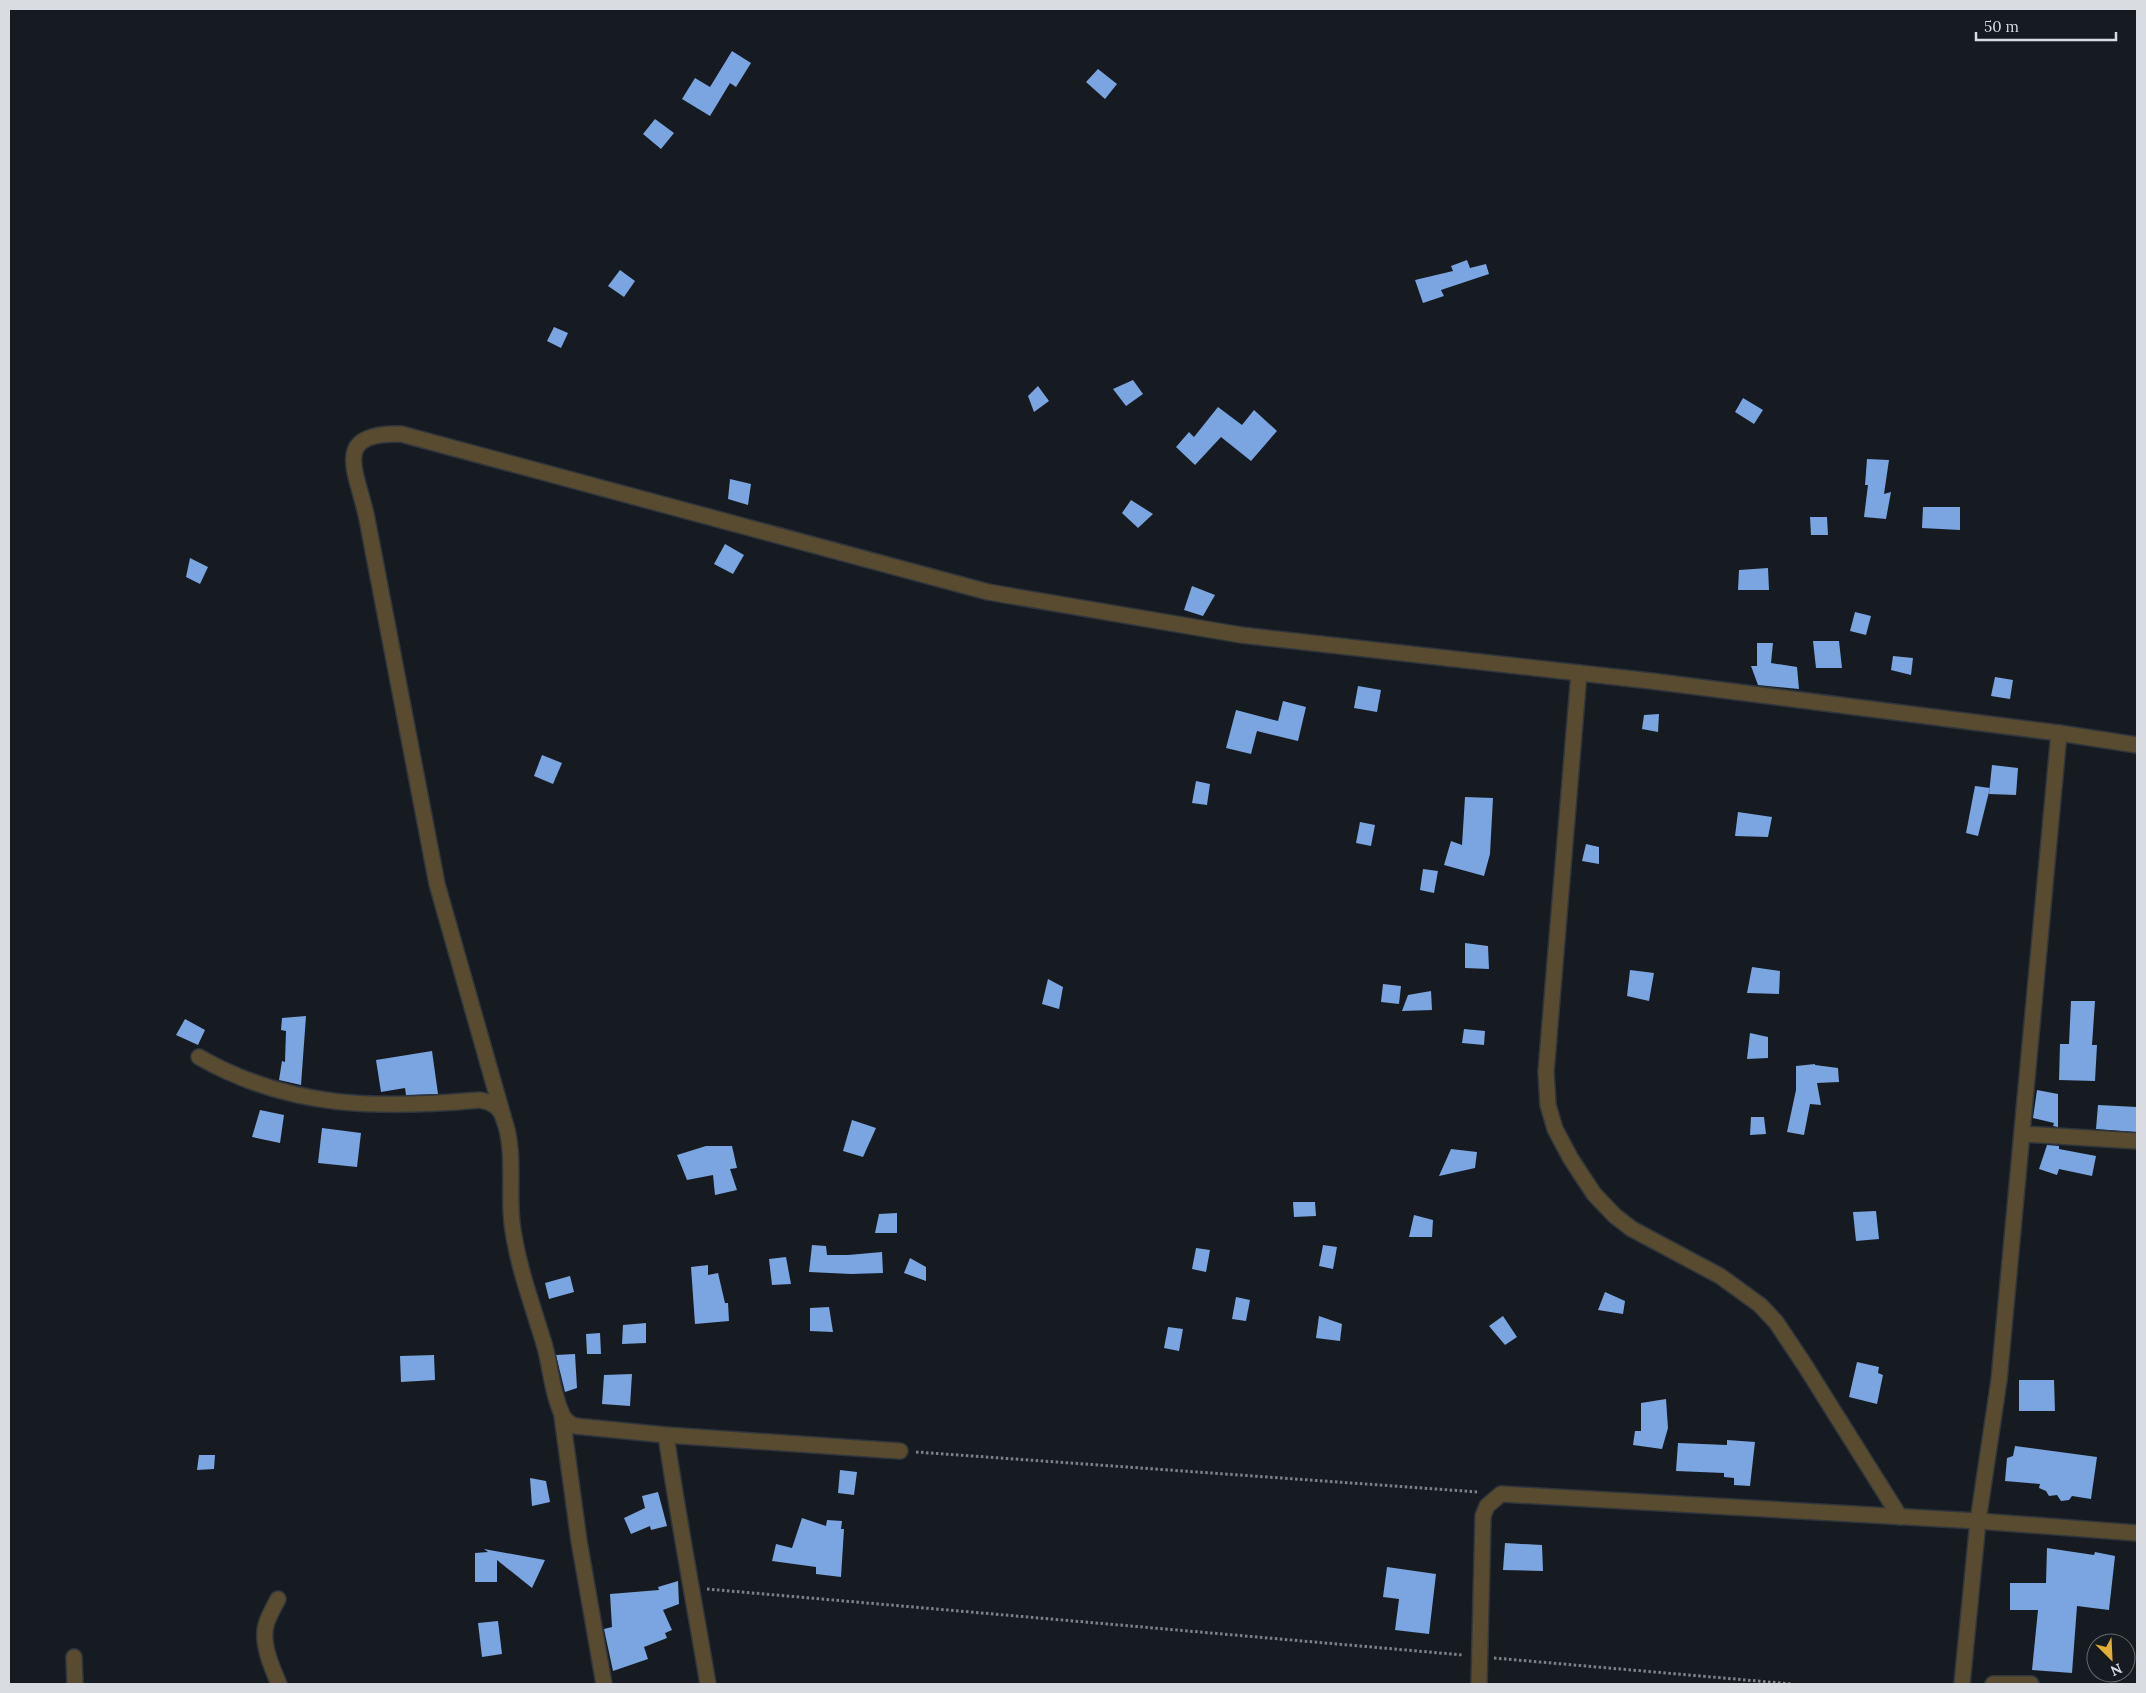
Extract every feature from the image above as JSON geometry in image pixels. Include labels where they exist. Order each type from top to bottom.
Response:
[{"type":"street","points":[[604,1684],[580,1541],[562,1416],[515,1240],[511,1213],[510,1155],[503,1116],[437,884],[367,519],[354,470],[353,457],[357,444],[367,437],[382,433],[401,434],[988,592],[1241,635],[1579,673],[2059,733],[2137,745]]},
{"type":"street","points":[[1579,673],[1546,1072],[1548,1106],[1555,1129],[1571,1159],[1594,1194],[1615,1216],[1632,1229],[1740,1288],[1776,1322],[1900,1517]]},
{"type":"street","points":[[1962,1684],[1978,1521],[1999,1380],[2059,733]]},
{"type":"street","points":[[199,1057],[218,1068],[266,1088],[302,1098],[340,1102],[403,1104],[480,1100],[490,1102],[503,1116]]},
{"type":"street","points":[[2023,1134],[2137,1141]]},
{"type":"street","points":[[562,1416],[576,1426],[666,1435],[900,1451]]},
{"type":"street","points":[[666,1435],[679,1524],[708,1684]]},
{"type":"street","points":[[1479,1684],[1483,1516],[1487,1506],[1501,1494],[2137,1532]]},
{"type":"street","points":[[278,1599],[266,1626],[266,1640],[272,1669],[279,1684]]},
{"type":"street","points":[[74,1657],[75,1684]]},
{"type":"street","points":[[1993,1684],[2031,1684]]},
{"type":"path","points":[[900,1451],[1501,1494]]},
{"type":"path","points":[[692,1588],[1792,1684]]},
{"type":"building","points":[[732,51],[751,63],[736,87],[730,83],[710,116],[682,99],[695,78],[710,87]]},
{"type":"building","points":[[1098,69],[1117,84],[1105,99],[1086,82]]},
{"type":"building","points":[[655,119],[674,133],[661,149],[643,134]]},
{"type":"building","points":[[1467,260],[1470,268],[1486,264],[1489,274],[1441,290],[1444,296],[1423,303],[1415,280],[1453,271],[1451,266]]},
{"type":"building","points":[[620,270],[635,281],[624,297],[608,286]]},
{"type":"building","points":[[554,327],[568,333],[561,348],[547,341]]},
{"type":"building","points":[[1133,380],[1143,394],[1126,406],[1113,389]]},
{"type":"building","points":[[1038,386],[1049,401],[1034,412],[1028,396]]},
{"type":"building","points":[[1743,398],[1763,410],[1754,424],[1735,412]]},
{"type":"building","points":[[1218,407],[1242,425],[1254,410],[1277,431],[1251,461],[1221,437],[1195,465],[1176,447],[1189,432],[1194,437]]},
{"type":"building","points":[[1867,459],[1889,460],[1884,494],[1891,492],[1886,519],[1864,517],[1868,485],[1865,485]]},
{"type":"building","points":[[730,479],[751,484],[748,505],[728,499]]},
{"type":"building","points":[[1131,500],[1153,514],[1138,528],[1122,513]]},
{"type":"building","points":[[1923,507],[1960,507],[1960,530],[1922,528]]},
{"type":"building","points":[[1810,517],[1827,517],[1828,535],[1811,535]]},
{"type":"building","points":[[725,544],[744,555],[733,574],[714,564]]},
{"type":"building","points":[[190,558],[208,567],[200,584],[186,577]]},
{"type":"building","points":[[1768,568],[1769,590],[1738,590],[1739,570]]},
{"type":"building","points":[[1192,586],[1215,595],[1203,616],[1184,610]]},
{"type":"building","points":[[1855,612],[1871,616],[1866,635],[1850,631]]},
{"type":"building","points":[[1813,641],[1839,641],[1842,668],[1816,668]]},
{"type":"building","points":[[1757,643],[1773,643],[1771,663],[1797,667],[1799,689],[1758,685],[1751,666],[1757,666]]},
{"type":"building","points":[[1893,656],[1913,658],[1911,675],[1891,670]]},
{"type":"building","points":[[1995,677],[2013,680],[2010,699],[1991,696]]},
{"type":"building","points":[[1358,686],[1381,690],[1377,712],[1354,708]]},
{"type":"building","points":[[1283,701],[1306,707],[1298,741],[1257,731],[1251,754],[1226,748],[1236,710],[1278,721]]},
{"type":"building","points":[[1659,714],[1658,732],[1642,729],[1644,715]]},
{"type":"building","points":[[542,755],[562,763],[553,784],[534,776]]},
{"type":"building","points":[[1992,765],[2018,768],[2016,795],[1989,794]]},
{"type":"building","points":[[1196,781],[1210,784],[1207,805],[1192,803]]},
{"type":"building","points":[[1975,786],[1990,788],[1978,836],[1966,833]]},
{"type":"building","points":[[1465,797],[1493,798],[1490,854],[1484,876],[1444,865],[1451,841],[1462,845]]},
{"type":"building","points":[[1738,812],[1772,817],[1768,837],[1735,836]]},
{"type":"building","points":[[1360,822],[1375,825],[1371,846],[1356,843]]},
{"type":"building","points":[[1586,844],[1599,847],[1599,864],[1582,861]]},
{"type":"building","points":[[1423,869],[1438,871],[1434,893],[1420,890]]},
{"type":"building","points":[[1465,943],[1488,946],[1489,969],[1465,968]]},
{"type":"building","points":[[1752,967],[1780,971],[1779,994],[1747,993]]},
{"type":"building","points":[[1630,970],[1654,973],[1649,1001],[1627,996]]},
{"type":"building","points":[[1048,979],[1063,987],[1059,1009],[1042,1004]]},
{"type":"building","points":[[1383,984],[1401,986],[1399,1004],[1381,1002]]},
{"type":"building","points":[[1431,991],[1432,1010],[1402,1011],[1408,995]]},
{"type":"building","points":[[2071,1001],[2095,1001],[2092,1045],[2097,1045],[2095,1081],[2059,1080],[2060,1044],[2069,1044]]},
{"type":"building","points":[[306,1016],[301,1085],[279,1080],[282,1061],[285,1062],[286,1031],[281,1030],[282,1018]]},
{"type":"building","points":[[185,1019],[205,1030],[198,1045],[176,1035]]},
{"type":"building","points":[[1464,1029],[1485,1031],[1484,1045],[1462,1043]]},
{"type":"building","points":[[1750,1033],[1768,1037],[1768,1058],[1747,1059]]},
{"type":"building","points":[[432,1051],[438,1094],[406,1095],[405,1088],[381,1092],[376,1060]]},
{"type":"building","points":[[1815,1064],[1838,1068],[1839,1082],[1817,1083],[1821,1105],[1810,1104],[1804,1135],[1787,1132],[1796,1090],[1796,1066]]},
{"type":"building","points":[[2037,1090],[2058,1094],[2058,1127],[2053,1126],[2054,1123],[2033,1118]]},
{"type":"building","points":[[2098,1105],[2137,1107],[2136,1132],[2096,1129]]},
{"type":"building","points":[[260,1110],[284,1115],[280,1143],[252,1137]]},
{"type":"building","points":[[1751,1117],[1764,1117],[1766,1134],[1750,1135]]},
{"type":"building","points":[[852,1120],[876,1128],[863,1157],[843,1151]]},
{"type":"building","points":[[322,1128],[361,1133],[357,1167],[318,1163]]},
{"type":"building","points":[[2047,1145],[2059,1146],[2059,1149],[2096,1156],[2092,1176],[2059,1169],[2057,1175],[2039,1169]]},
{"type":"building","points":[[706,1146],[732,1146],[737,1168],[730,1169],[737,1190],[715,1195],[713,1175],[687,1180],[677,1155]]},
{"type":"building","points":[[1451,1149],[1477,1152],[1475,1168],[1439,1176]]},
{"type":"building","points":[[1293,1202],[1315,1202],[1316,1216],[1294,1217]]},
{"type":"building","points":[[1876,1211],[1879,1239],[1856,1241],[1853,1212]]},
{"type":"building","points":[[897,1213],[897,1233],[875,1233],[879,1214]]},
{"type":"building","points":[[1414,1215],[1433,1220],[1432,1237],[1409,1237]]},
{"type":"building","points":[[812,1245],[826,1246],[827,1255],[882,1252],[883,1273],[809,1272]]},
{"type":"building","points":[[1323,1245],[1337,1247],[1333,1269],[1319,1266]]},
{"type":"building","points":[[1196,1248],[1210,1250],[1206,1272],[1192,1269]]},
{"type":"building","points":[[786,1257],[791,1284],[772,1285],[769,1259]]},
{"type":"building","points":[[910,1258],[926,1267],[926,1281],[904,1273]]},
{"type":"building","points":[[708,1265],[708,1275],[718,1273],[725,1303],[728,1303],[729,1321],[695,1324],[691,1267]]},
{"type":"building","points":[[570,1276],[574,1292],[549,1299],[545,1283]]},
{"type":"building","points":[[1605,1292],[1625,1301],[1623,1314],[1598,1310]]},
{"type":"building","points":[[1236,1297],[1250,1300],[1246,1321],[1232,1319]]},
{"type":"building","points":[[829,1307],[833,1332],[810,1331],[810,1308]]},
{"type":"building","points":[[1319,1316],[1342,1324],[1340,1341],[1316,1338]]},
{"type":"building","points":[[1503,1316],[1517,1337],[1505,1345],[1489,1326]]},
{"type":"building","points":[[646,1323],[646,1343],[622,1344],[623,1325]]},
{"type":"building","points":[[1168,1327],[1183,1329],[1179,1351],[1164,1348]]},
{"type":"building","points":[[600,1333],[601,1354],[587,1354],[586,1334]]},
{"type":"building","points":[[575,1354],[577,1388],[565,1392],[556,1355]]},
{"type":"building","points":[[434,1355],[435,1380],[401,1382],[400,1356]]},
{"type":"building","points":[[1857,1362],[1879,1367],[1878,1373],[1883,1375],[1877,1404],[1849,1397]]},
{"type":"building","points":[[632,1374],[630,1406],[602,1404],[604,1375]]},
{"type":"building","points":[[2019,1380],[2054,1380],[2055,1411],[2019,1411]]},
{"type":"building","points":[[1666,1399],[1668,1428],[1662,1449],[1633,1445],[1635,1431],[1641,1431],[1641,1403]]},
{"type":"building","points":[[1727,1440],[1755,1442],[1750,1486],[1734,1485],[1734,1478],[1724,1477],[1724,1473],[1676,1471],[1678,1443],[1727,1445]]},
{"type":"building","points":[[2015,1446],[2097,1457],[2091,1499],[2072,1496],[2069,1500],[2061,1501],[2057,1495],[2049,1496],[2046,1491],[2039,1488],[2040,1484],[2005,1481],[2007,1458],[2013,1456]]},
{"type":"building","points":[[199,1455],[215,1455],[214,1469],[197,1470]]},
{"type":"building","points":[[840,1470],[857,1472],[854,1495],[838,1493]]},
{"type":"building","points":[[530,1478],[546,1481],[550,1502],[532,1506]]},
{"type":"building","points":[[658,1492],[667,1526],[651,1530],[650,1526],[631,1534],[624,1518],[645,1508],[642,1496]]},
{"type":"building","points":[[802,1518],[826,1526],[827,1520],[842,1521],[841,1529],[844,1529],[841,1577],[816,1574],[816,1567],[772,1561],[776,1544],[792,1548]]},
{"type":"building","points":[[1505,1543],[1542,1545],[1543,1571],[1503,1570]]},
{"type":"building","points":[[2047,1548],[2094,1555],[2095,1552],[2115,1556],[2109,1610],[2077,1606],[2072,1673],[2032,1670],[2038,1610],[2010,1610],[2010,1583],[2046,1583]]},
{"type":"building","points":[[484,1549],[545,1560],[532,1588],[497,1560],[497,1582],[475,1582],[475,1553],[488,1552]]},
{"type":"building","points":[[1387,1567],[1436,1574],[1429,1634],[1395,1630],[1399,1599],[1383,1597]]},
{"type":"building","points":[[678,1581],[679,1604],[663,1610],[672,1630],[665,1633],[667,1638],[644,1647],[648,1659],[613,1671],[604,1629],[612,1627],[610,1594],[659,1590],[658,1587]]},
{"type":"building","points":[[498,1621],[502,1654],[482,1657],[478,1623]]}]
